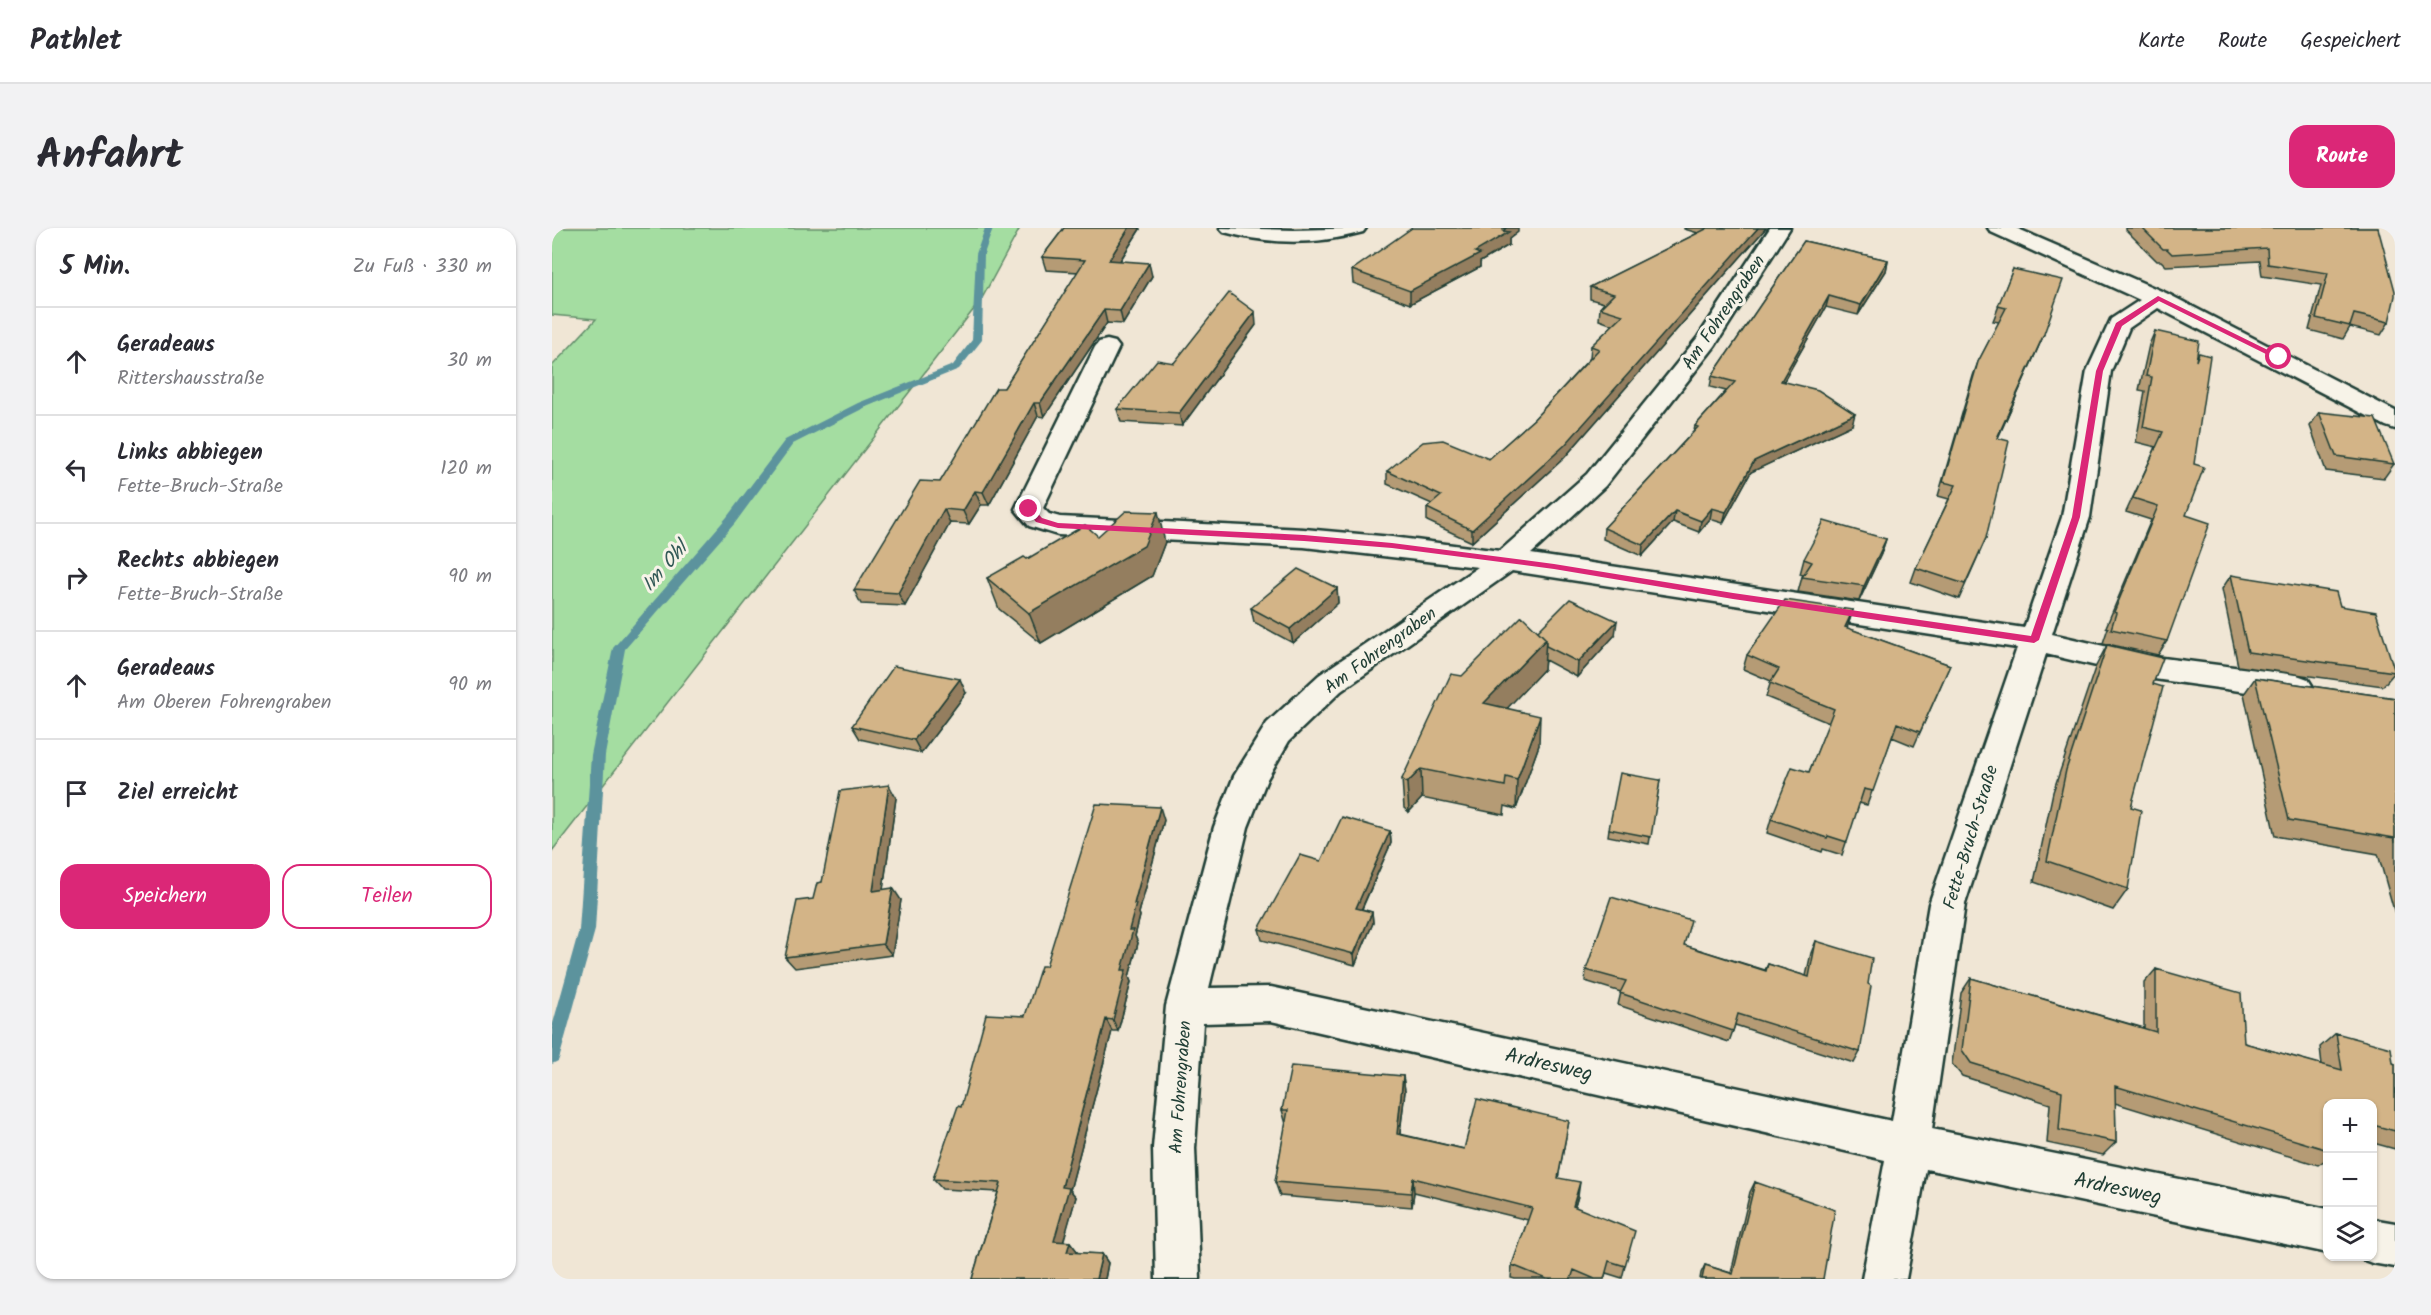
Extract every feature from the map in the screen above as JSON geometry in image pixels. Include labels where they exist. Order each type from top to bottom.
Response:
[{"type":"street","points":[[1231,228],[1244,232],[1293,236],[1332,235],[1356,228]]},
{"type":"street","name":"Am Fohrengraben","points":[[1178,1279],[1174,1148],[1185,1006],[1231,826],[1251,776],[1278,732],[1330,683],[1505,562],[1596,480],[1707,341],[1780,228]]},
{"type":"street","points":[[1998,228],[2024,233],[2158,298],[2279,357],[2395,421]]},
{"type":"street","name":"Fette-Bruch-Straße","points":[[1910,1145],[1947,904],[2076,517],[2099,371],[2119,324],[2158,298]]},
{"type":"street","points":[[1107,347],[1029,509],[1039,520],[1058,526],[1304,538],[1392,546],[1554,567],[1744,598],[2034,640],[2147,667],[2322,691]]},
{"type":"street","name":"Ardresweg","points":[[1185,1006],[1271,1004],[1910,1145],[2323,1230]]},
{"type":"street","points":[[1884,1279],[1910,1145]]},
{"type":"street","points":[[2377,1242],[2395,1245]]},
{"type":"green space","points":[[552,228],[1020,228],[981,300],[552,851],[552,366],[596,319],[552,315]]},
{"type":"building","points":[[1064,228],[1129,228],[1109,260],[1149,263],[1120,311],[1104,310],[1040,403],[1034,403],[983,492],[975,491],[963,511],[944,509],[898,593],[854,590],[920,481],[940,482],[996,388],[1004,388],[1085,260],[1042,257]]},
{"type":"building","points":[[1412,228],[1506,228],[1503,231],[1509,232],[1475,252],[1480,254],[1410,291],[1352,270]]},
{"type":"building","points":[[1708,228],[1758,228],[1565,445],[1472,530],[1427,508],[1441,496],[1387,471],[1423,442],[1443,440],[1489,459],[1534,419],[1599,349],[1591,346],[1623,315],[1600,308],[1614,294],[1590,287]]},
{"type":"building","points":[[2142,228],[2378,228],[2395,291],[2389,322],[2354,314],[2350,326],[2316,318],[2328,273],[2268,264],[2267,248],[2172,254],[2167,249],[2163,249]]},
{"type":"building","points":[[1804,241],[1888,260],[1861,305],[1829,296],[1781,381],[1818,390],[1855,414],[1754,461],[1726,512],[1712,508],[1701,521],[1675,511],[1643,545],[1604,528],[1698,427],[1695,426],[1735,382],[1712,376]]},
{"type":"building","points":[[2013,269],[2063,280],[2044,334],[1997,438],[2009,441],[1986,538],[1965,584],[1916,568],[1956,485],[1943,482],[1978,362],[2006,308],[1998,306]]},
{"type":"building","points":[[1229,293],[1255,312],[1179,413],[1117,409],[1157,360],[1174,363]]},
{"type":"building","points":[[2155,331],[2199,341],[2196,361],[2199,353],[2210,356],[2194,464],[2204,467],[2186,515],[2210,523],[2167,641],[2111,629],[2116,613],[2114,612],[2158,506],[2133,498],[2163,432],[2143,427],[2152,377],[2146,376]]},
{"type":"building","points":[[2319,412],[2375,418],[2394,464],[2336,456]]},
{"type":"building","points":[[1126,511],[1158,512],[1144,546],[1029,613],[987,578],[1024,557],[1027,559],[1085,525],[1098,536]]},
{"type":"building","points":[[1824,521],[1886,539],[1864,586],[1802,577],[1812,562],[1804,559]]},
{"type":"building","points":[[1298,569],[1337,588],[1290,629],[1251,608]]},
{"type":"building","points":[[2231,575],[2336,592],[2340,606],[2376,612],[2395,672],[2248,652]]},
{"type":"building","points":[[1570,599],[1617,621],[1578,662],[1546,646],[1546,639],[1538,631]]},
{"type":"building","points":[[1785,600],[1853,610],[1845,627],[1950,665],[1920,732],[1897,723],[1873,791],[1864,789],[1847,842],[1828,836],[1827,838],[1771,819],[1792,767],[1809,772],[1834,709],[1770,683],[1779,669],[1747,655]]},
{"type":"building","points":[[1522,616],[1546,639],[1484,703],[1540,716],[1517,780],[1506,777],[1505,786],[1421,769],[1407,783],[1402,779],[1451,674],[1462,676]]},
{"type":"building","points":[[2107,645],[2163,658],[2153,684],[2163,687],[2131,807],[2141,810],[2128,889],[2047,861],[2066,770]]},
{"type":"building","points":[[894,666],[960,679],[914,740],[852,726]]},
{"type":"building","points":[[2255,678],[2395,698],[2395,842],[2394,838],[2289,820]]},
{"type":"building","points":[[1620,773],[1660,780],[1651,837],[1609,829]]},
{"type":"building","points":[[889,785],[873,891],[893,888],[883,944],[785,957],[797,901],[813,899],[817,883],[822,882],[840,791]]},
{"type":"building","points":[[1096,804],[1160,807],[1134,904],[1136,904],[1129,930],[1133,930],[1122,970],[1126,970],[1113,1020],[1106,1019],[1062,1187],[1069,1188],[1054,1241],[1070,1242],[1067,1252],[1102,1254],[1096,1279],[972,1279],[1001,1183],[933,1179],[958,1106],[961,1107],[986,1014],[1025,1016],[1041,966],[1046,966]]},
{"type":"building","points":[[1342,817],[1390,831],[1356,908],[1372,912],[1354,954],[1259,929],[1300,855],[1321,861]]},
{"type":"building","points":[[1611,897],[1691,920],[1684,945],[1766,971],[1768,964],[1809,977],[1816,941],[1872,958],[1868,984],[1871,986],[1860,1052],[1738,1014],[1733,1031],[1620,993],[1626,981],[1586,970]]},
{"type":"building","points":[[2156,969],[2241,993],[2244,1043],[2342,1070],[2336,1033],[2391,1048],[2395,1064],[2395,1131],[2377,1126],[2377,1099],[2323,1099],[2323,1148],[2115,1086],[2116,1142],[2059,1130],[2062,1091],[1971,1063],[1962,1050],[1971,978],[2156,1032]]},
{"type":"building","points":[[1291,1066],[1403,1076],[1397,1134],[1464,1149],[1477,1099],[1569,1121],[1558,1178],[1580,1182],[1573,1206],[1635,1231],[1625,1266],[1609,1261],[1604,1279],[1595,1279],[1574,1270],[1571,1279],[1547,1279],[1512,1265],[1532,1208],[1413,1178],[1411,1193],[1275,1182],[1288,1110],[1282,1110]]},
{"type":"building","points":[[1755,1182],[1835,1210],[1823,1279],[1702,1279],[1705,1265],[1733,1274]]},
{"type":"waterway","name":"Im Ohl","points":[[552,1056],[587,930],[598,755],[619,648],[731,520],[789,442],[862,405],[956,367],[977,340],[980,254],[989,228]]},
{"type":"route","points":[[1029,509],[1039,520],[1058,526],[1304,538],[1392,546],[1554,567],[2034,640],[2076,517],[2099,371],[2119,324],[2158,298],[2279,357]]}]
